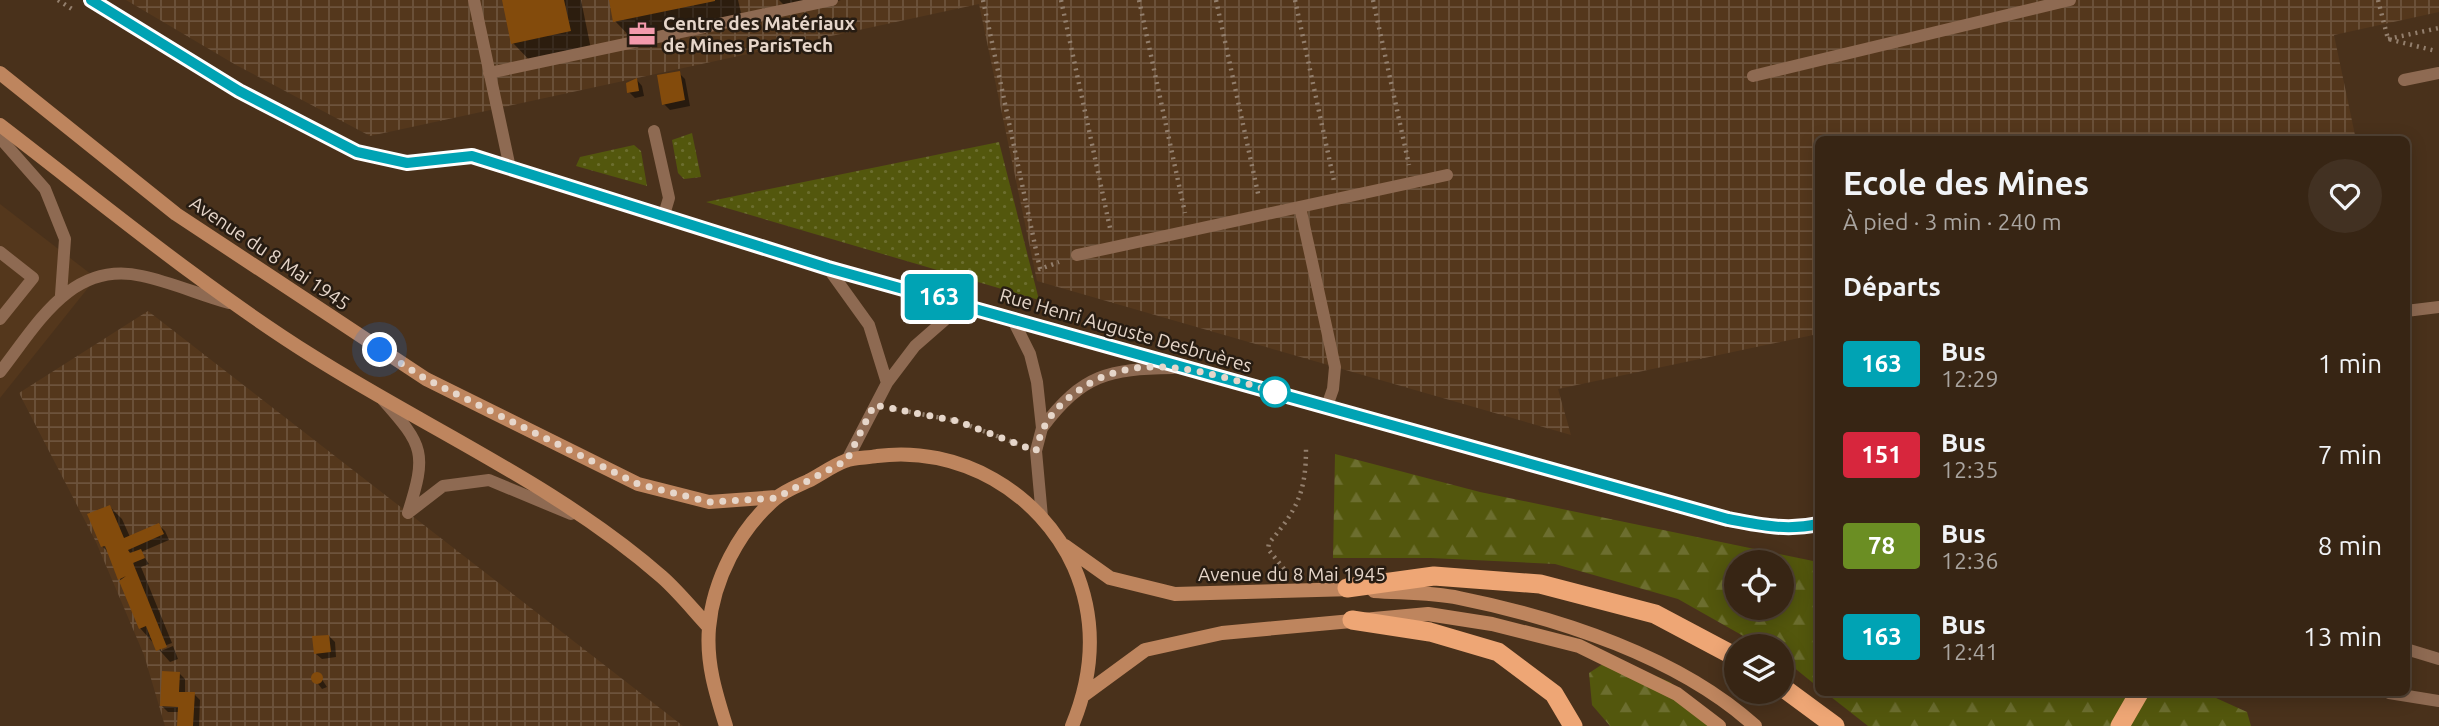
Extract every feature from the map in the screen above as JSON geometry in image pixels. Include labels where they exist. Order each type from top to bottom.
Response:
[{"type":"highway","points":[[1347,589],[1434,576],[1540,584],[1655,614],[1724,651]]},
{"type":"highway","points":[[1352,620],[1430,632],[1498,652],[1554,694],[1573,726]]},
{"type":"highway","points":[[1794,696],[1835,726]]},
{"type":"highway","points":[[2120,726],[2137,696]]},
{"type":"main road","name":"Avenue du 8 Mai 1945","points":[[0,73],[176,214],[426,379],[638,484],[709,502],[776,498]]},
{"type":"main road","points":[[0,125],[229,303],[382,400],[488,456],[588,521],[663,578],[709,627]]},
{"type":"main road","name":"Avenue du 8 Mai 1945","points":[[726,726],[711,679],[709,627],[719,579],[743,534],[776,498],[847,460],[900,453],[953,460],[1002,482],[1042,517],[1064,545],[1085,592],[1092,643],[1085,694],[1072,726]]},
{"type":"main road","name":"Avenue du 8 Mai 1945","points":[[1064,545],[1110,578],[1175,594],[1347,589],[1457,597],[1566,626],[1672,668],[1755,726]]},
{"type":"main road","points":[[1085,694],[1145,650],[1223,633],[1428,614],[1492,624],[1579,646],[1677,694],[1719,726]]},
{"type":"lane","name":"Rue Henri Auguste Desbruères","points":[[91,0],[239,91],[357,152],[407,163],[472,156],[828,268],[1728,519],[1797,529],[1815,525]]},
{"type":"lane","points":[[474,0],[510,168]]},
{"type":"lane","points":[[489,73],[832,0]]},
{"type":"lane","points":[[1753,76],[2070,0]]},
{"type":"lane","points":[[2404,80],[2439,73]]},
{"type":"lane","points":[[654,131],[669,198],[663,218]]},
{"type":"lane","points":[[0,138],[45,189],[65,239],[61,295]]},
{"type":"lane","points":[[1077,255],[1447,175]]},
{"type":"lane","points":[[1300,207],[1335,367],[1333,389],[1327,406]]},
{"type":"lane","points":[[0,252],[33,278],[0,319]]},
{"type":"lane","points":[[828,268],[869,325],[887,383]]},
{"type":"lane","points":[[0,372],[61,295],[96,275],[140,275],[229,303]]},
{"type":"lane","points":[[847,460],[887,383],[915,346],[963,304]]},
{"type":"lane","points":[[2410,311],[2439,307]]},
{"type":"lane","points":[[1012,318],[1030,354],[1037,382],[1041,428],[1036,451],[1042,517]]},
{"type":"lane","points":[[1041,428],[1060,403],[1103,374],[1125,369],[1187,368]]},
{"type":"lane","points":[[382,400],[414,435],[421,473],[408,513],[443,486],[489,480],[588,521]]},
{"type":"lane","points":[[2410,650],[2439,659]]},
{"type":"lane","points":[[2408,696],[2439,701]]},
{"type":"path","points":[[983,0],[1040,269],[1077,255]]},
{"type":"path","points":[[1061,0],[1114,247]]},
{"type":"path","points":[[1139,0],[1189,231]]},
{"type":"path","points":[[1295,0],[1338,199]]},
{"type":"path","points":[[1373,0],[1413,183]]},
{"type":"path","points":[[2378,0],[2388,39]]},
{"type":"path","points":[[2388,39],[2439,28]]},
{"type":"path","points":[[2388,39],[2436,51],[2437,58]]},
{"type":"path","points":[[874,405],[957,421],[1036,451]]},
{"type":"path","points":[[1285,570],[1273,558],[1268,549],[1269,543],[1298,503],[1306,481],[1306,449]]},
{"type":"shaded area","points":[[126,0],[2439,0],[2439,12],[2334,35],[2355,136],[1815,136],[1815,335],[1558,389],[1571,435],[1037,281],[979,4],[370,136],[236,65]]},
{"type":"shaded area","points":[[0,204],[96,278],[0,398]]},
{"type":"shaded area","points":[[148,311],[683,726],[165,726],[144,655],[96,542],[19,393]]},
{"type":"green space","points":[[692,133],[701,177],[684,179],[678,173],[672,140]]},
{"type":"green space","points":[[999,142],[1039,300],[706,202]]},
{"type":"green space","points":[[634,145],[641,151],[647,186],[576,166],[580,157]]},
{"type":"green space","points":[[1335,454],[1480,492],[1760,550],[1724,550],[1724,620],[1794,620],[1794,557],[1815,561],[1815,685],[1794,668],[1794,634],[1740,634],[1678,599],[1555,564],[1431,558],[1333,558]]},
{"type":"green space","points":[[1612,658],[1670,682],[1717,726],[1610,726],[1592,705],[1589,673]]},
{"type":"green space","points":[[1830,696],[2212,696],[2247,712],[2251,726],[1868,726]]},
{"type":"building","points":[[502,0],[564,0],[571,31],[511,44]]},
{"type":"building","points":[[609,0],[715,0],[715,1],[613,22]]},
{"type":"building","points":[[680,71],[685,100],[662,105],[657,75]]},
{"type":"building","points":[[637,78],[639,91],[627,93],[626,83]]},
{"type":"building","points":[[110,505],[124,538],[159,523],[164,534],[128,550],[130,553],[141,549],[145,558],[133,563],[167,647],[156,651],[146,626],[139,629],[119,581],[126,576],[118,580],[105,546],[101,547],[87,514]]},
{"type":"building","points":[[329,635],[331,652],[314,654],[312,636]]},
{"type":"building","points":[[162,671],[180,672],[179,692],[195,692],[193,726],[177,726],[178,707],[160,706]]},
{"type":"building","points":[[317,672],[323,678],[317,684],[311,678]]},
{"type":"bus line","name":"163","points":[[91,0],[239,91],[357,152],[407,163],[472,156],[828,268],[1728,519],[1797,529],[1815,525]]},
{"type":"place","name":"Centre des Matériaux de Mines ParisTech","points":[[642,34]]},
{"type":"route","points":[[380,350],[426,379],[638,484],[709,502],[776,498],[847,460],[874,405],[957,421],[1036,451],[1041,428],[1060,403],[1103,374],[1125,369],[1187,368],[1275,392]]}]
